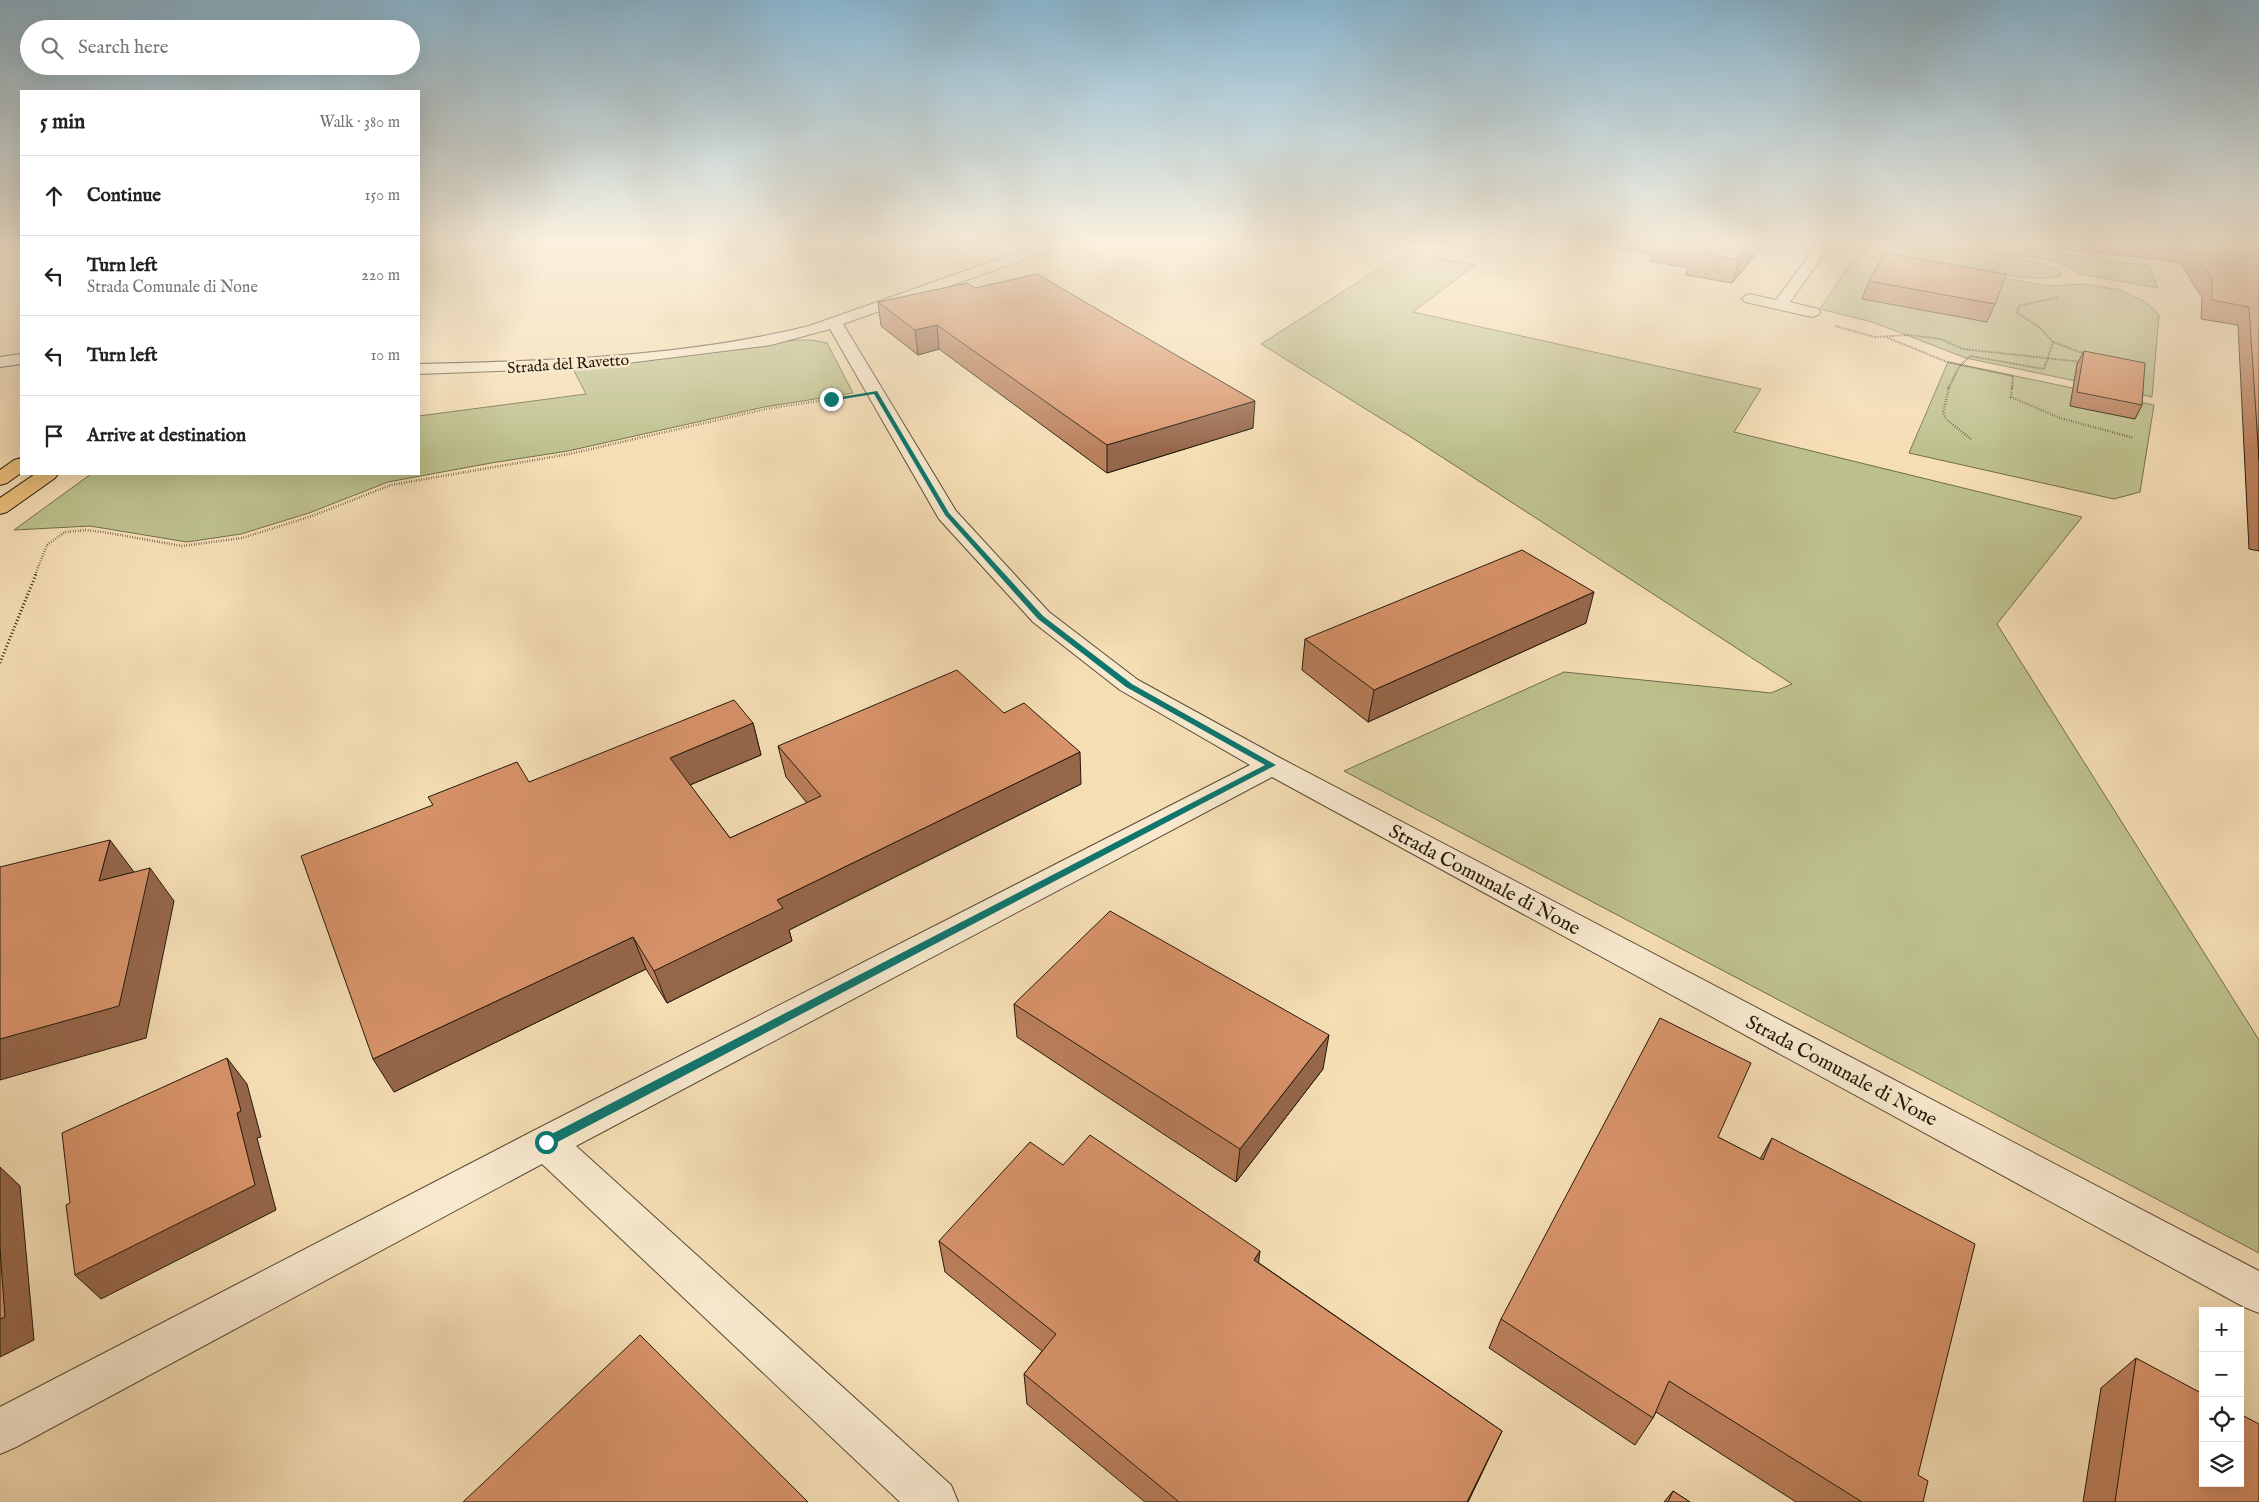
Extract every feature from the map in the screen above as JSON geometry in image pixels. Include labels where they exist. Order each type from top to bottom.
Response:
[{"type":"highway","points":[[0,479],[20,465]]},
{"type":"highway","points":[[0,508],[47,475]]},
{"type":"street","name":"Strada del Ravetto","points":[[420,369],[585,363],[676,353],[771,340],[862,312]]},
{"type":"street","name":"Strada Comunale di None","points":[[834,322],[947,514],[1040,617],[1129,685],[1272,765],[2259,1293]]},
{"type":"street","points":[[0,362],[20,359]]},
{"type":"street","points":[[0,374],[20,372]]},
{"type":"street","points":[[0,1431],[546,1142],[1272,765]]},
{"type":"street","points":[[546,1142],[934,1502]]},
{"type":"path","points":[[2017,312],[2039,327],[2053,342],[2088,355]]},
{"type":"path","points":[[1835,326],[1875,337],[1909,335],[1941,339],[1963,349],[2083,362]]},
{"type":"path","points":[[1885,336],[1938,359],[2013,376],[2011,397],[2060,418],[2134,438]]},
{"type":"path","points":[[1971,439],[1947,420],[1943,413],[1949,389],[1960,365],[1970,356],[2044,369],[2053,342]]},
{"type":"path","points":[[0,663],[47,545],[65,532],[85,530],[103,532],[182,546],[242,538],[320,513],[390,485],[569,454],[766,409],[876,392]]},
{"type":"green space","points":[[1311,312],[1413,312],[1761,389],[1734,432],[2082,517],[1997,624],[2259,1040],[2259,1253],[1344,771],[1564,672],[1771,693],[1792,684],[1414,439],[1261,344]]},
{"type":"green space","points":[[1832,312],[2156,312],[2159,315],[2152,397],[1966,358],[1872,322]]},
{"type":"green space","points":[[796,340],[812,340],[827,343],[853,393],[764,407],[568,451],[388,482],[309,513],[241,534],[187,542],[90,526],[14,530],[90,475],[420,475],[420,416],[586,394],[572,367],[676,357]]},
{"type":"green space","points":[[1948,362],[2154,405],[2140,492],[2114,499],[1909,453]]},
{"type":"building","points":[[891,312],[1102,312],[1255,401],[1107,445],[937,325],[915,330]]},
{"type":"building","points":[[2249,312],[2259,312],[2259,459]]},
{"type":"building","points":[[2084,351],[2145,363],[2142,405],[2077,392]]},
{"type":"building","points":[[1522,550],[1594,592],[1374,690],[1305,639]]},
{"type":"building","points":[[957,670],[1004,713],[1024,703],[1080,752],[777,900],[783,908],[654,971],[633,937],[373,1059],[301,856],[433,805],[428,797],[517,762],[529,782],[734,700],[753,723],[670,758],[730,838],[821,796],[778,746]]},
{"type":"building","points":[[110,840],[99,881],[150,868],[119,1006],[0,1039],[0,867]]},
{"type":"building","points":[[1110,911],[1329,1035],[1240,1149],[1014,1004]]},
{"type":"building","points":[[1660,1018],[1751,1063],[1718,1137],[1763,1160],[1772,1138],[1975,1244],[1918,1475],[1928,1481],[1923,1502],[1862,1502],[1669,1381],[1653,1418],[1501,1319]]},
{"type":"building","points":[[227,1058],[241,1111],[237,1113],[255,1185],[75,1275],[66,1205],[70,1203],[62,1133]]},
{"type":"building","points":[[1090,1135],[1260,1251],[1254,1260],[1502,1431],[1467,1502],[1179,1502],[1024,1374],[1056,1334],[939,1241],[1030,1142],[1063,1165]]},
{"type":"building","points":[[0,1249],[5,1317],[0,1319]]},
{"type":"building","points":[[640,1335],[808,1502],[463,1502]]},
{"type":"building","points":[[2136,1358],[2199,1392],[2199,1487],[2244,1487],[2244,1416],[2259,1424],[2259,1502],[2115,1502]]},
{"type":"building","points":[[1673,1491],[1690,1502],[1668,1502]]},
{"type":"route","points":[[546,1142],[1272,765],[1129,685],[1040,617],[947,514],[876,392],[831,399]]}]
